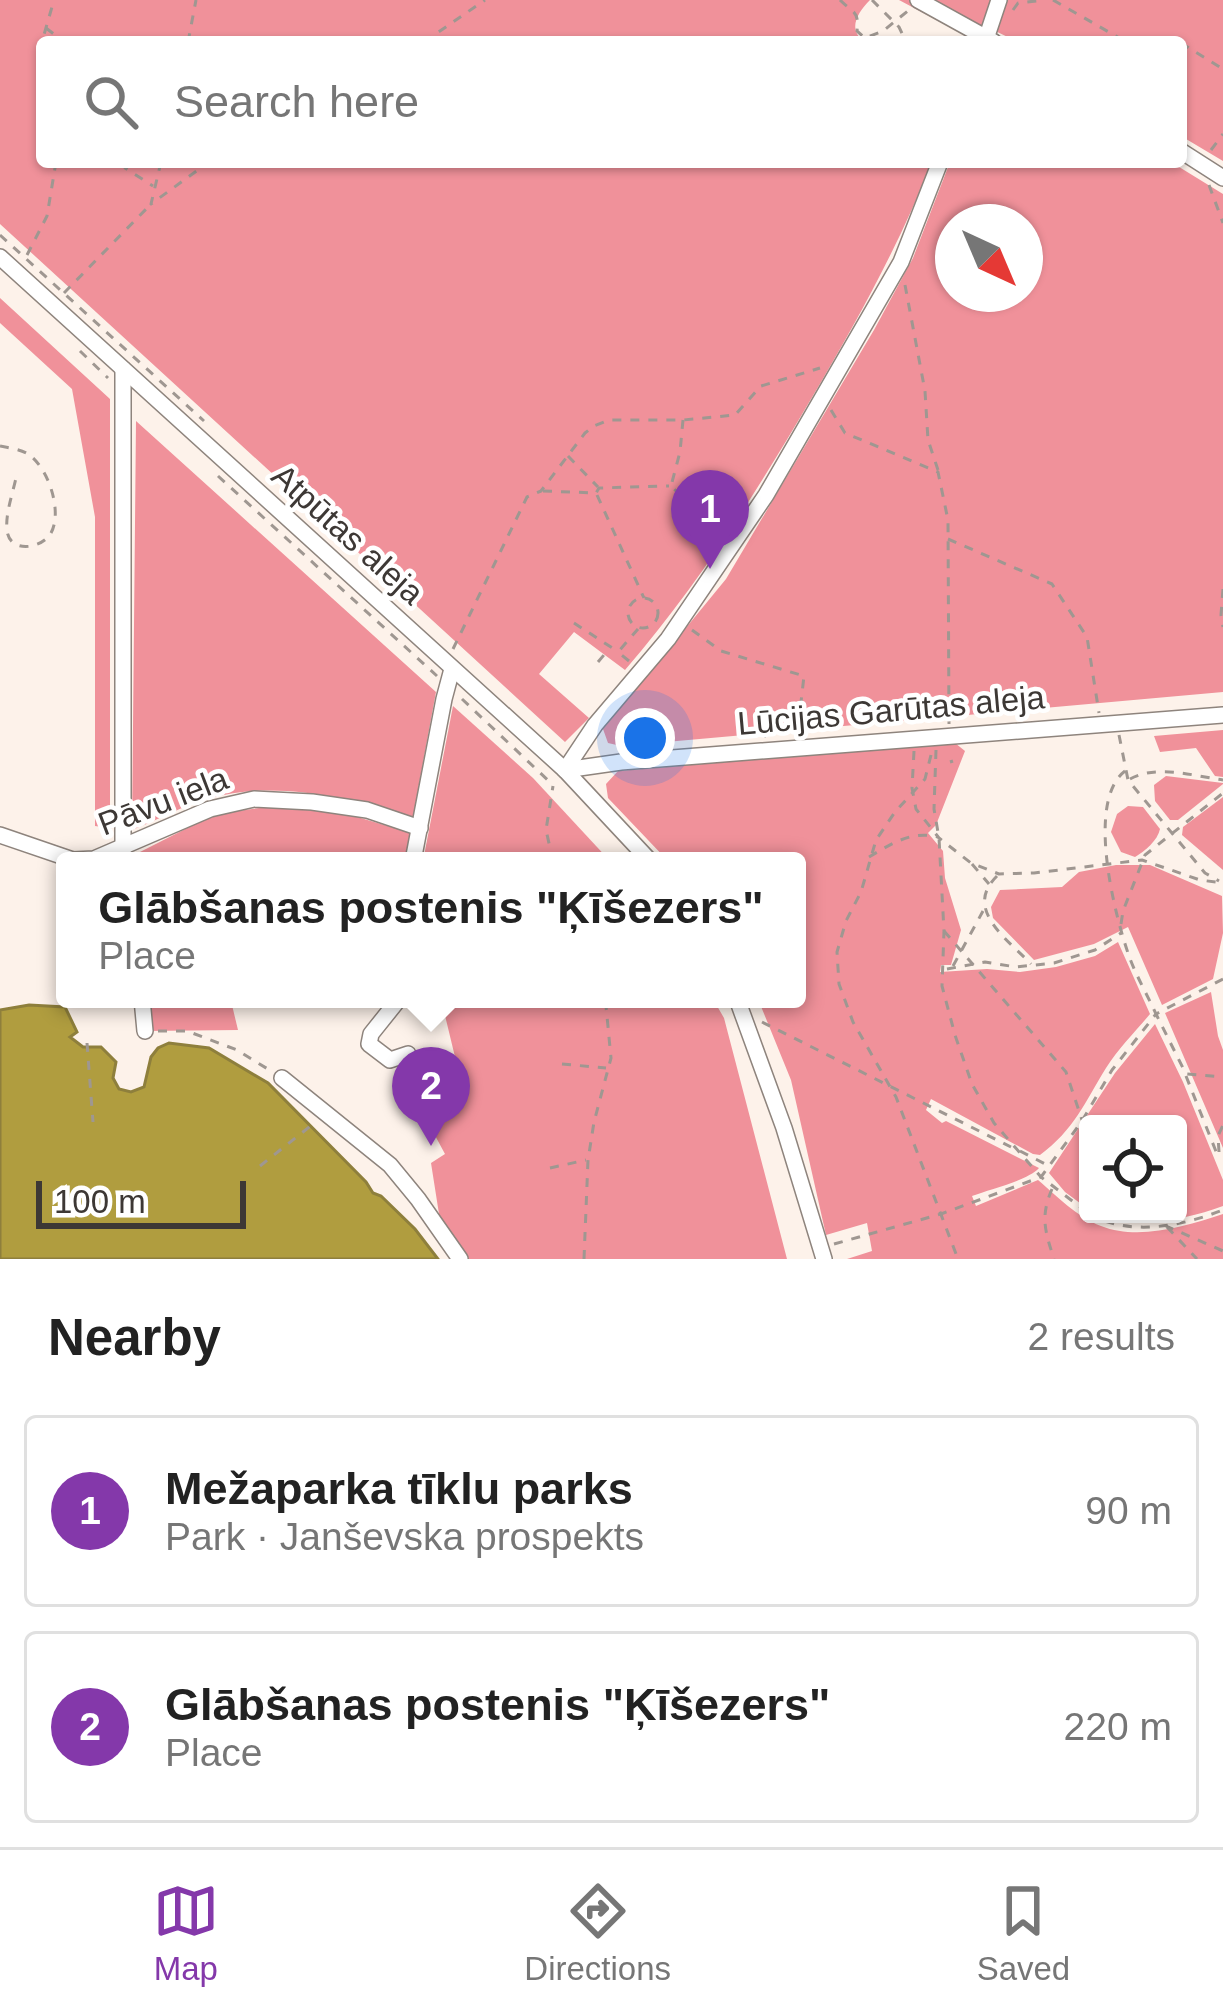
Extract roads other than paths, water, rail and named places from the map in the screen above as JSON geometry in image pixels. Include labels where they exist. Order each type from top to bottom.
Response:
[{"type":"street","points":[[989,36],[999,0]]},
{"type":"street","points":[[919,1],[980,36]]},
{"type":"street","points":[[1187,155],[1223,178]]},
{"type":"street","points":[[565,770],[733,548],[901,262],[938,168]]},
{"type":"street","name":"Atpūtas aleja","points":[[0,257],[59,299],[123,368],[448,672],[565,770],[642,852]]},
{"type":"street","points":[[123,368],[123,852]]},
{"type":"street","points":[[415,852],[448,672]]},
{"type":"street","name":"Lūcijas Garūtas aleja","points":[[565,770],[1223,715]]},
{"type":"street","name":"Pāvu iela","points":[[127,852],[210,808],[254,799],[367,810],[419,828]]},
{"type":"street","name":"Pāvu iela","points":[[0,835],[56,854]]},
{"type":"street","points":[[143,1008],[146,1031]]},
{"type":"street","points":[[392,1008],[371,1034],[369,1045],[390,1060],[408,1054]]},
{"type":"street","points":[[742,1008],[822,1254]]},
{"type":"street","points":[[282,1078],[390,1165],[460,1259]]},
{"type":"place","name":"Mežaparka tīklu parks","points":[[710,569]]},
{"type":"place","name":"Glābšanas postenis \"Ķīšezers\"","points":[[431,1146]]}]
